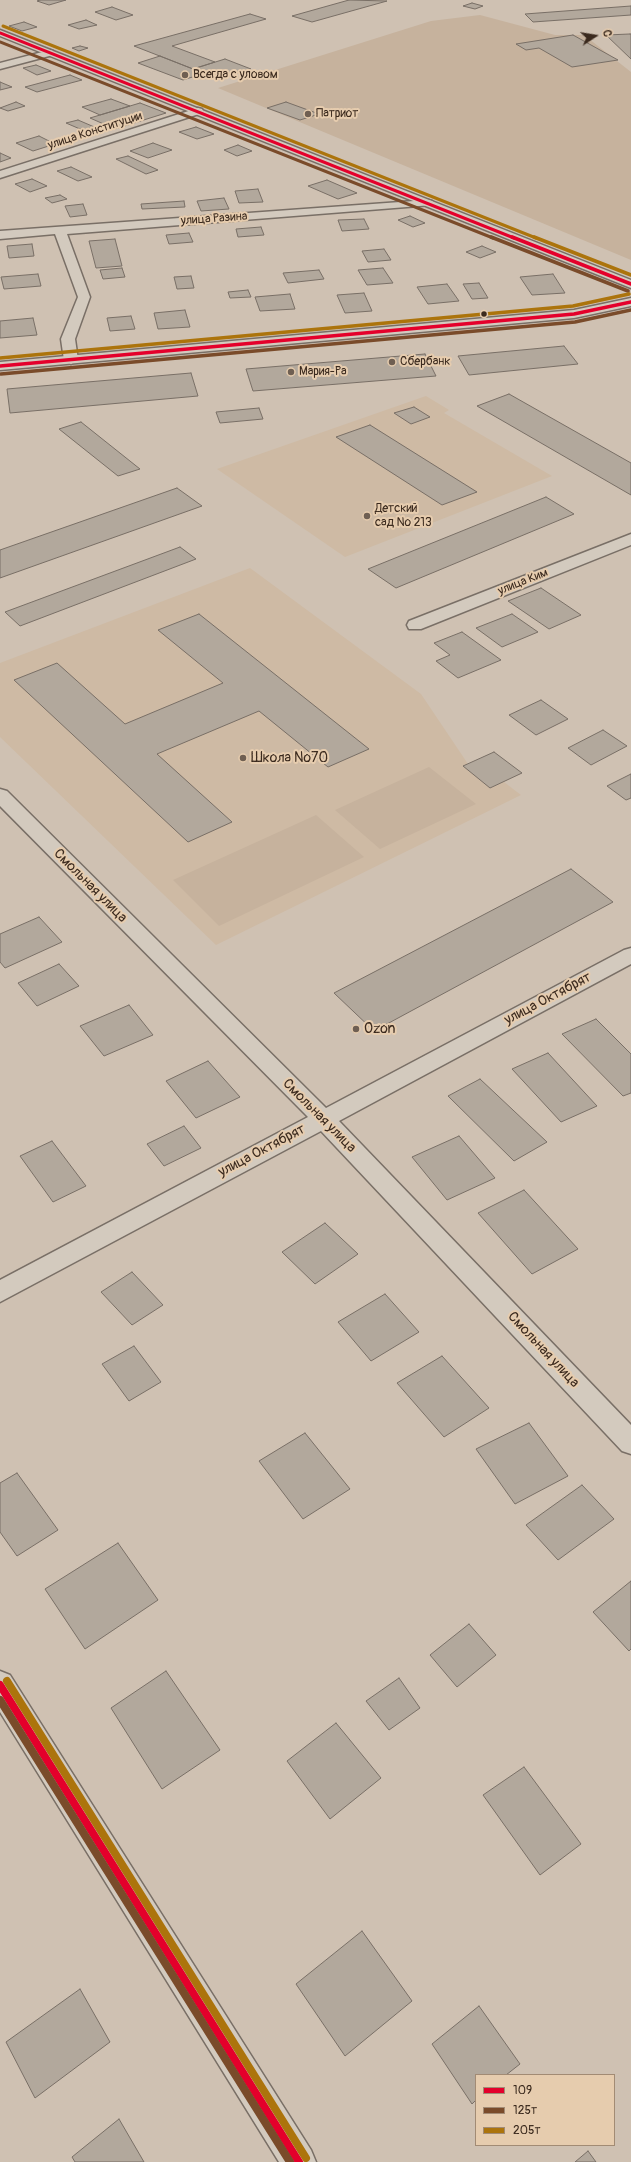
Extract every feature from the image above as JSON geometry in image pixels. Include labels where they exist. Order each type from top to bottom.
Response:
[{"type":"street","points":[[0,33],[631,284]]},
{"type":"street","points":[[0,66],[50,53]]},
{"type":"street","name":"улица Конституции","points":[[0,175],[198,112]]},
{"type":"street","name":"улица Разина","points":[[0,235],[428,203]]},
{"type":"street","points":[[60,231],[84,296],[68,339],[71,360]]},
{"type":"street","points":[[0,366],[574,314],[631,302]]},
{"type":"street","name":"улица Ким","points":[[415,624],[631,539]]},
{"type":"street","name":"Смольная улица","points":[[1,798],[323,1118],[631,1443]]},
{"type":"street","name":"улица Октябрят","points":[[0,1292],[323,1118],[631,955]]},
{"type":"street","points":[[0,1685],[299,2162]]},
{"type":"shaded area","points":[[480,15],[555,35],[584,35],[631,72],[631,260],[218,88],[431,21]]},
{"type":"shaded area","name":"Детский сад № 213","points":[[426,396],[449,410],[444,413],[552,476],[345,557],[217,469]]},
{"type":"shaded area","name":"Школа №70","points":[[250,568],[421,694],[468,764],[494,752],[522,773],[504,782],[521,795],[216,945],[0,737],[0,663]]},
{"type":"shaded area","points":[[429,767],[476,804],[380,849],[335,810]]},
{"type":"shaded area","points":[[316,815],[364,857],[219,926],[173,880]]},
{"type":"building","points":[[66,0],[49,5],[37,1]]},
{"type":"building","points":[[349,0],[387,1],[312,22],[292,16]]},
{"type":"building","points":[[472,3],[483,6],[475,9],[463,6]]},
{"type":"building","points":[[631,6],[631,15],[533,22],[525,14]]},
{"type":"building","points":[[112,7],[133,15],[116,20],[95,12]]},
{"type":"building","points":[[250,14],[266,19],[172,46],[215,62],[193,69],[134,46]]},
{"type":"building","points":[[86,20],[97,25],[79,29],[68,25]]},
{"type":"building","points":[[24,22],[37,27],[22,31],[9,26]]},
{"type":"building","points":[[631,34],[631,59],[606,35]]},
{"type":"building","points":[[573,35],[618,60],[572,67],[539,48],[526,50],[516,44]]},
{"type":"building","points":[[80,46],[88,48],[79,51],[72,48]]},
{"type":"building","points":[[160,56],[205,73],[183,80],[138,63]]},
{"type":"building","points":[[225,59],[251,69],[219,79],[193,69]]},
{"type":"building","points":[[36,65],[51,71],[37,75],[23,68]]},
{"type":"building","points":[[70,75],[82,80],[37,92],[25,87]]},
{"type":"building","points":[[0,82],[12,87],[0,90]]},
{"type":"building","points":[[111,99],[130,106],[100,115],[82,107]]},
{"type":"building","points":[[16,102],[25,106],[8,111],[0,108]]},
{"type":"building","points":[[286,102],[319,114],[300,120],[267,108]]},
{"type":"building","points":[[140,103],[166,113],[115,129],[90,118]]},
{"type":"building","points":[[78,120],[99,129],[87,132],[66,123]]},
{"type":"building","points":[[196,127],[214,134],[197,139],[179,132]]},
{"type":"building","points":[[39,136],[55,144],[33,151],[16,143]]},
{"type":"building","points":[[153,143],[172,150],[148,158],[130,151]]},
{"type":"building","points":[[238,145],[252,151],[237,156],[224,150]]},
{"type":"building","points":[[0,153],[11,158],[0,162]]},
{"type":"building","points":[[128,156],[158,170],[146,174],[116,159]]},
{"type":"building","points":[[71,167],[92,177],[78,181],[57,171]]},
{"type":"building","points":[[32,179],[47,186],[30,192],[15,184]]},
{"type":"building","points":[[327,180],[357,193],[338,199],[308,186]]},
{"type":"building","points":[[258,189],[263,202],[239,203],[235,191]]},
{"type":"building","points":[[60,195],[67,199],[52,203],[45,198]]},
{"type":"building","points":[[224,198],[229,209],[201,211],[197,201]]},
{"type":"building","points":[[184,201],[185,207],[142,209],[141,204]]},
{"type":"building","points":[[83,204],[87,215],[70,217],[65,206]]},
{"type":"building","points":[[410,216],[425,223],[413,227],[398,220]]},
{"type":"building","points":[[364,219],[369,229],[342,231],[338,220]]},
{"type":"building","points":[[261,227],[264,235],[238,237],[236,229]]},
{"type":"building","points":[[189,233],[193,242],[169,244],[166,235]]},
{"type":"building","points":[[115,239],[122,266],[96,268],[89,241]]},
{"type":"building","points":[[32,244],[34,256],[9,258],[7,246]]},
{"type":"building","points":[[482,246],[496,252],[480,258],[466,252]]},
{"type":"building","points":[[384,249],[391,260],[368,262],[362,251]]},
{"type":"building","points":[[122,268],[125,277],[103,279],[100,270]]},
{"type":"building","points":[[383,268],[393,283],[367,285],[358,270]]},
{"type":"building","points":[[319,270],[324,279],[288,283],[283,273]]},
{"type":"building","points":[[38,274],[41,286],[4,289],[1,277]]},
{"type":"building","points":[[553,274],[565,293],[532,295],[520,277]]},
{"type":"building","points":[[191,276],[194,288],[177,289],[174,277]]},
{"type":"building","points":[[479,283],[488,298],[472,299],[463,284]]},
{"type":"building","points":[[447,284],[459,301],[428,304],[417,287]]},
{"type":"building","points":[[248,290],[251,297],[230,298],[228,292]]},
{"type":"building","points":[[364,293],[372,311],[345,313],[337,295]]},
{"type":"building","points":[[290,294],[295,309],[260,311],[255,297]]},
{"type":"building","points":[[185,310],[190,327],[158,329],[154,313]]},
{"type":"building","points":[[131,316],[135,329],[110,331],[107,318]]},
{"type":"building","points":[[33,318],[37,335],[0,338],[0,321]]},
{"type":"building","points":[[564,346],[578,364],[469,375],[458,356]]},
{"type":"building","points":[[425,354],[436,376],[253,391],[246,369]]},
{"type":"building","points":[[191,373],[198,396],[10,413],[7,389]]},
{"type":"building","points":[[509,394],[631,463],[631,495],[477,406]]},
{"type":"building","points":[[414,407],[430,417],[411,424],[394,413]]},
{"type":"building","points":[[259,408],[263,419],[220,423],[216,412]]},
{"type":"building","points":[[81,422],[140,469],[118,476],[59,429]]},
{"type":"building","points":[[370,425],[477,492],[442,505],[336,437]]},
{"type":"building","points":[[177,488],[202,506],[0,578],[0,550]]},
{"type":"building","points":[[546,497],[574,514],[396,588],[368,569]]},
{"type":"building","points":[[180,547],[196,559],[20,626],[5,612]]},
{"type":"building","points":[[541,588],[581,615],[549,629],[508,601]]},
{"type":"building","points":[[199,614],[369,749],[328,767],[259,711],[157,754],[232,822],[188,842],[14,680],[57,663],[125,724],[223,683],[158,630]]},
{"type":"building","points":[[512,614],[538,632],[502,647],[476,628]]},
{"type":"building","points":[[462,632],[501,660],[458,678],[436,661],[450,655],[434,643]]},
{"type":"building","points":[[541,700],[568,719],[536,735],[509,715]]},
{"type":"building","points":[[603,730],[627,746],[591,765],[568,748]]},
{"type":"building","points":[[494,752],[522,773],[490,788],[463,766]]},
{"type":"building","points":[[631,774],[631,798],[626,800],[607,786]]},
{"type":"building","points":[[571,869],[613,902],[374,1031],[334,993]]},
{"type":"building","points":[[39,917],[62,942],[5,968],[0,962],[0,934]]},
{"type":"building","points":[[59,964],[79,986],[37,1006],[18,983]]},
{"type":"building","points":[[129,1005],[153,1035],[104,1056],[80,1026]]},
{"type":"building","points":[[596,1019],[631,1054],[631,1093],[623,1096],[562,1034]]},
{"type":"building","points":[[548,1053],[597,1106],[561,1122],[512,1069]]},
{"type":"building","points":[[208,1061],[240,1097],[196,1118],[166,1081]]},
{"type":"building","points":[[480,1079],[547,1142],[514,1161],[448,1096]]},
{"type":"building","points":[[184,1126],[201,1148],[164,1166],[147,1144]]},
{"type":"building","points":[[459,1136],[495,1178],[447,1200],[412,1157]]},
{"type":"building","points":[[52,1141],[86,1186],[53,1202],[20,1156]]},
{"type":"building","points":[[524,1190],[578,1249],[532,1274],[478,1213]]},
{"type":"building","points":[[325,1223],[358,1254],[315,1284],[282,1252]]},
{"type":"building","points":[[132,1272],[163,1305],[132,1325],[101,1292]]},
{"type":"building","points":[[385,1294],[419,1332],[371,1361],[338,1322]]},
{"type":"building","points":[[134,1346],[161,1382],[129,1401],[102,1364]]},
{"type":"building","points":[[442,1356],[489,1408],[444,1437],[397,1383]]},
{"type":"building","points":[[529,1423],[568,1476],[515,1504],[476,1449]]},
{"type":"building","points":[[305,1433],[350,1489],[303,1519],[259,1461]]},
{"type":"building","points":[[17,1473],[58,1530],[17,1556],[0,1532],[0,1483]]},
{"type":"building","points":[[582,1485],[614,1519],[558,1560],[526,1525]]},
{"type":"building","points":[[118,1543],[158,1600],[85,1649],[45,1589]]},
{"type":"building","points":[[631,1581],[631,1649],[629,1651],[593,1612]]},
{"type":"building","points":[[469,1624],[496,1655],[457,1687],[430,1655]]},
{"type":"building","points":[[166,1671],[220,1750],[162,1789],[111,1708]]},
{"type":"building","points":[[399,1678],[420,1708],[389,1730],[366,1701]]},
{"type":"building","points":[[336,1723],[381,1778],[330,1819],[287,1761]]},
{"type":"building","points":[[524,1767],[581,1844],[540,1875],[483,1795]]},
{"type":"building","points":[[362,1931],[412,2001],[345,2056],[296,1984]]},
{"type":"building","points":[[80,1989],[110,2042],[35,2098],[6,2042]]},
{"type":"building","points":[[479,2006],[520,2064],[507,2074],[475,2074],[475,2101],[472,2104],[432,2044]]},
{"type":"building","points":[[119,2119],[144,2162],[75,2162],[72,2157]]},
{"type":"building","points":[[588,2151],[596,2162],[575,2162]]},
{"type":"transit line","name":"205т","points":[[3,26],[631,275]]},
{"type":"transit line","name":"109","points":[[0,33],[631,284]]},
{"type":"transit line","name":"125т","points":[[0,42],[628,291]]},
{"type":"transit line","name":"205т","points":[[0,358],[573,306],[629,294]]},
{"type":"transit line","name":"109","points":[[0,366],[574,314],[631,302]]},
{"type":"transit line","name":"125т","points":[[1,374],[575,322],[631,310]]},
{"type":"transit line","name":"205т","points":[[7,1681],[306,2158]]},
{"type":"transit line","name":"109","points":[[0,1685],[299,2162]]},
{"type":"transit line","name":"125т","points":[[0,1700],[290,2162]]},
{"type":"place","name":"Всегда с уловом","points":[[185,75]]},
{"type":"place","name":"Патриот","points":[[308,114]]},
{"type":"place","name":"Сбербанк","points":[[392,362]]},
{"type":"place","name":"Мария-Ра","points":[[291,372]]},
{"type":"place","name":"Детский сад № 213","points":[[367,516]]},
{"type":"place","name":"Школа №70","points":[[243,758]]},
{"type":"place","name":"Ozon","points":[[356,1029]]}]
